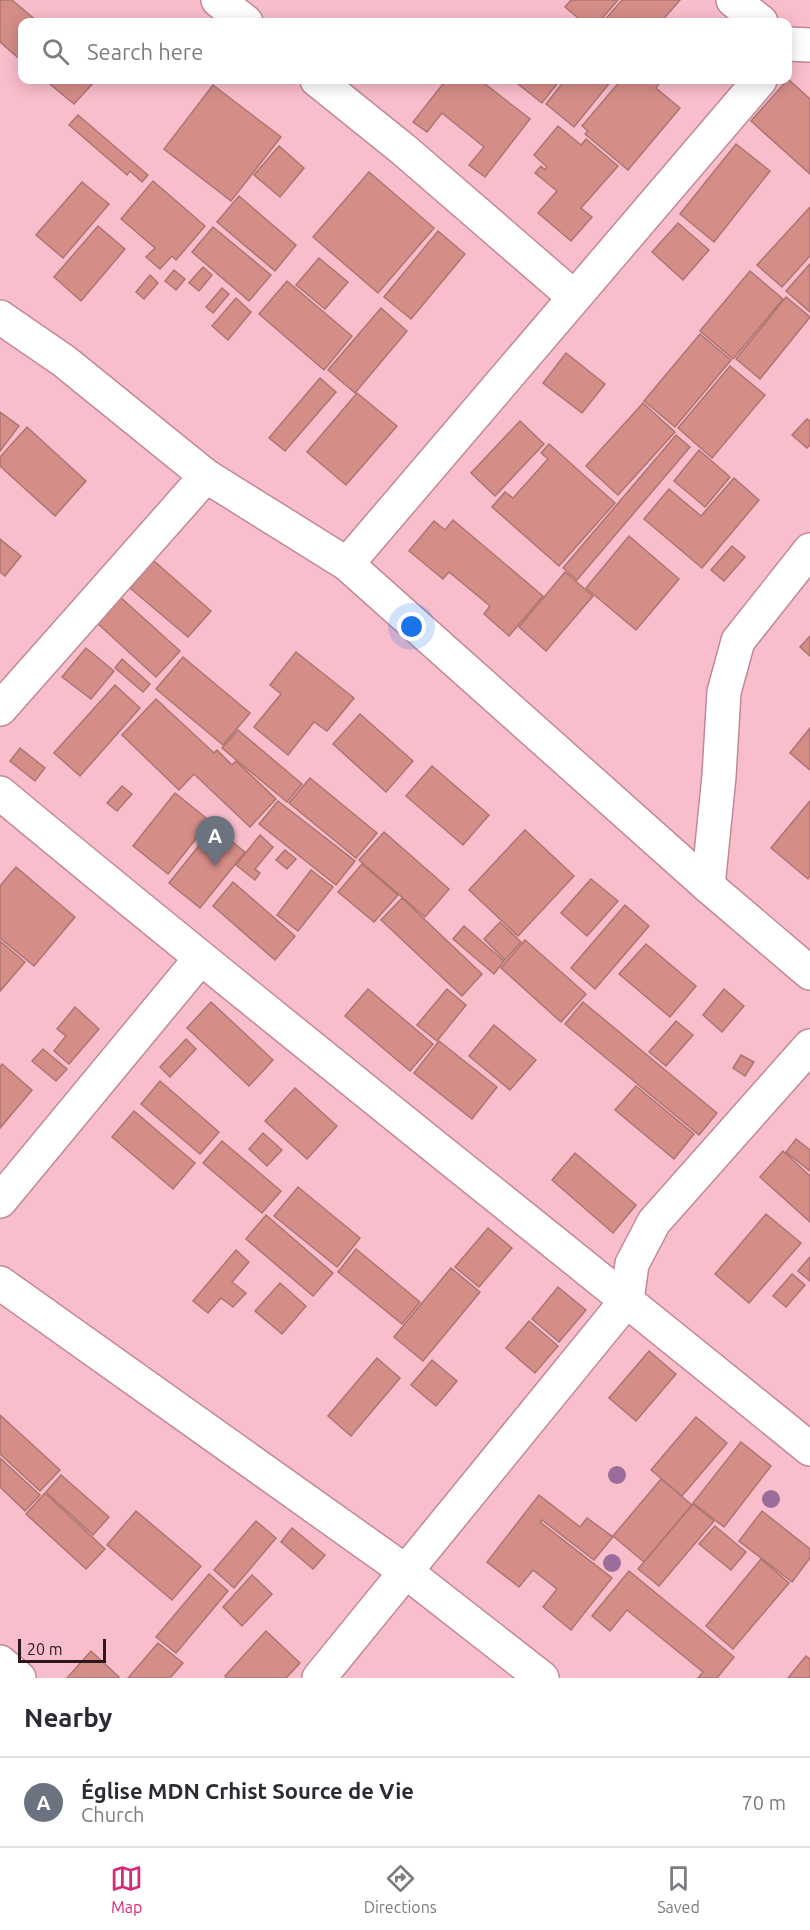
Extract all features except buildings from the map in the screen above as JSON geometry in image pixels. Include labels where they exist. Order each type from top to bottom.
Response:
[{"type":"street","points":[[219,0],[241,18]]},
{"type":"street","points":[[734,0],[756,18]]},
{"type":"street","points":[[322,84],[404,150],[574,297]]},
{"type":"street","points":[[347,564],[757,84]]},
{"type":"street","points":[[0,317],[64,361],[206,476],[347,564],[708,886],[810,973]]},
{"type":"street","points":[[0,709],[206,476]]},
{"type":"street","points":[[708,886],[719,776],[724,692],[738,641],[810,550]]},
{"type":"street","points":[[0,793],[200,959],[810,1449]]},
{"type":"street","points":[[0,1201],[200,959]]},
{"type":"street","points":[[319,1678],[627,1300],[632,1264],[654,1222],[810,1046]]},
{"type":"street","points":[[0,1283],[405,1571],[542,1678]]},
{"type":"street","points":[[0,1662],[19,1678]]},
{"type":"place","name":"Église MDN Crhist Source de Vie","points":[[215,866]]}]
